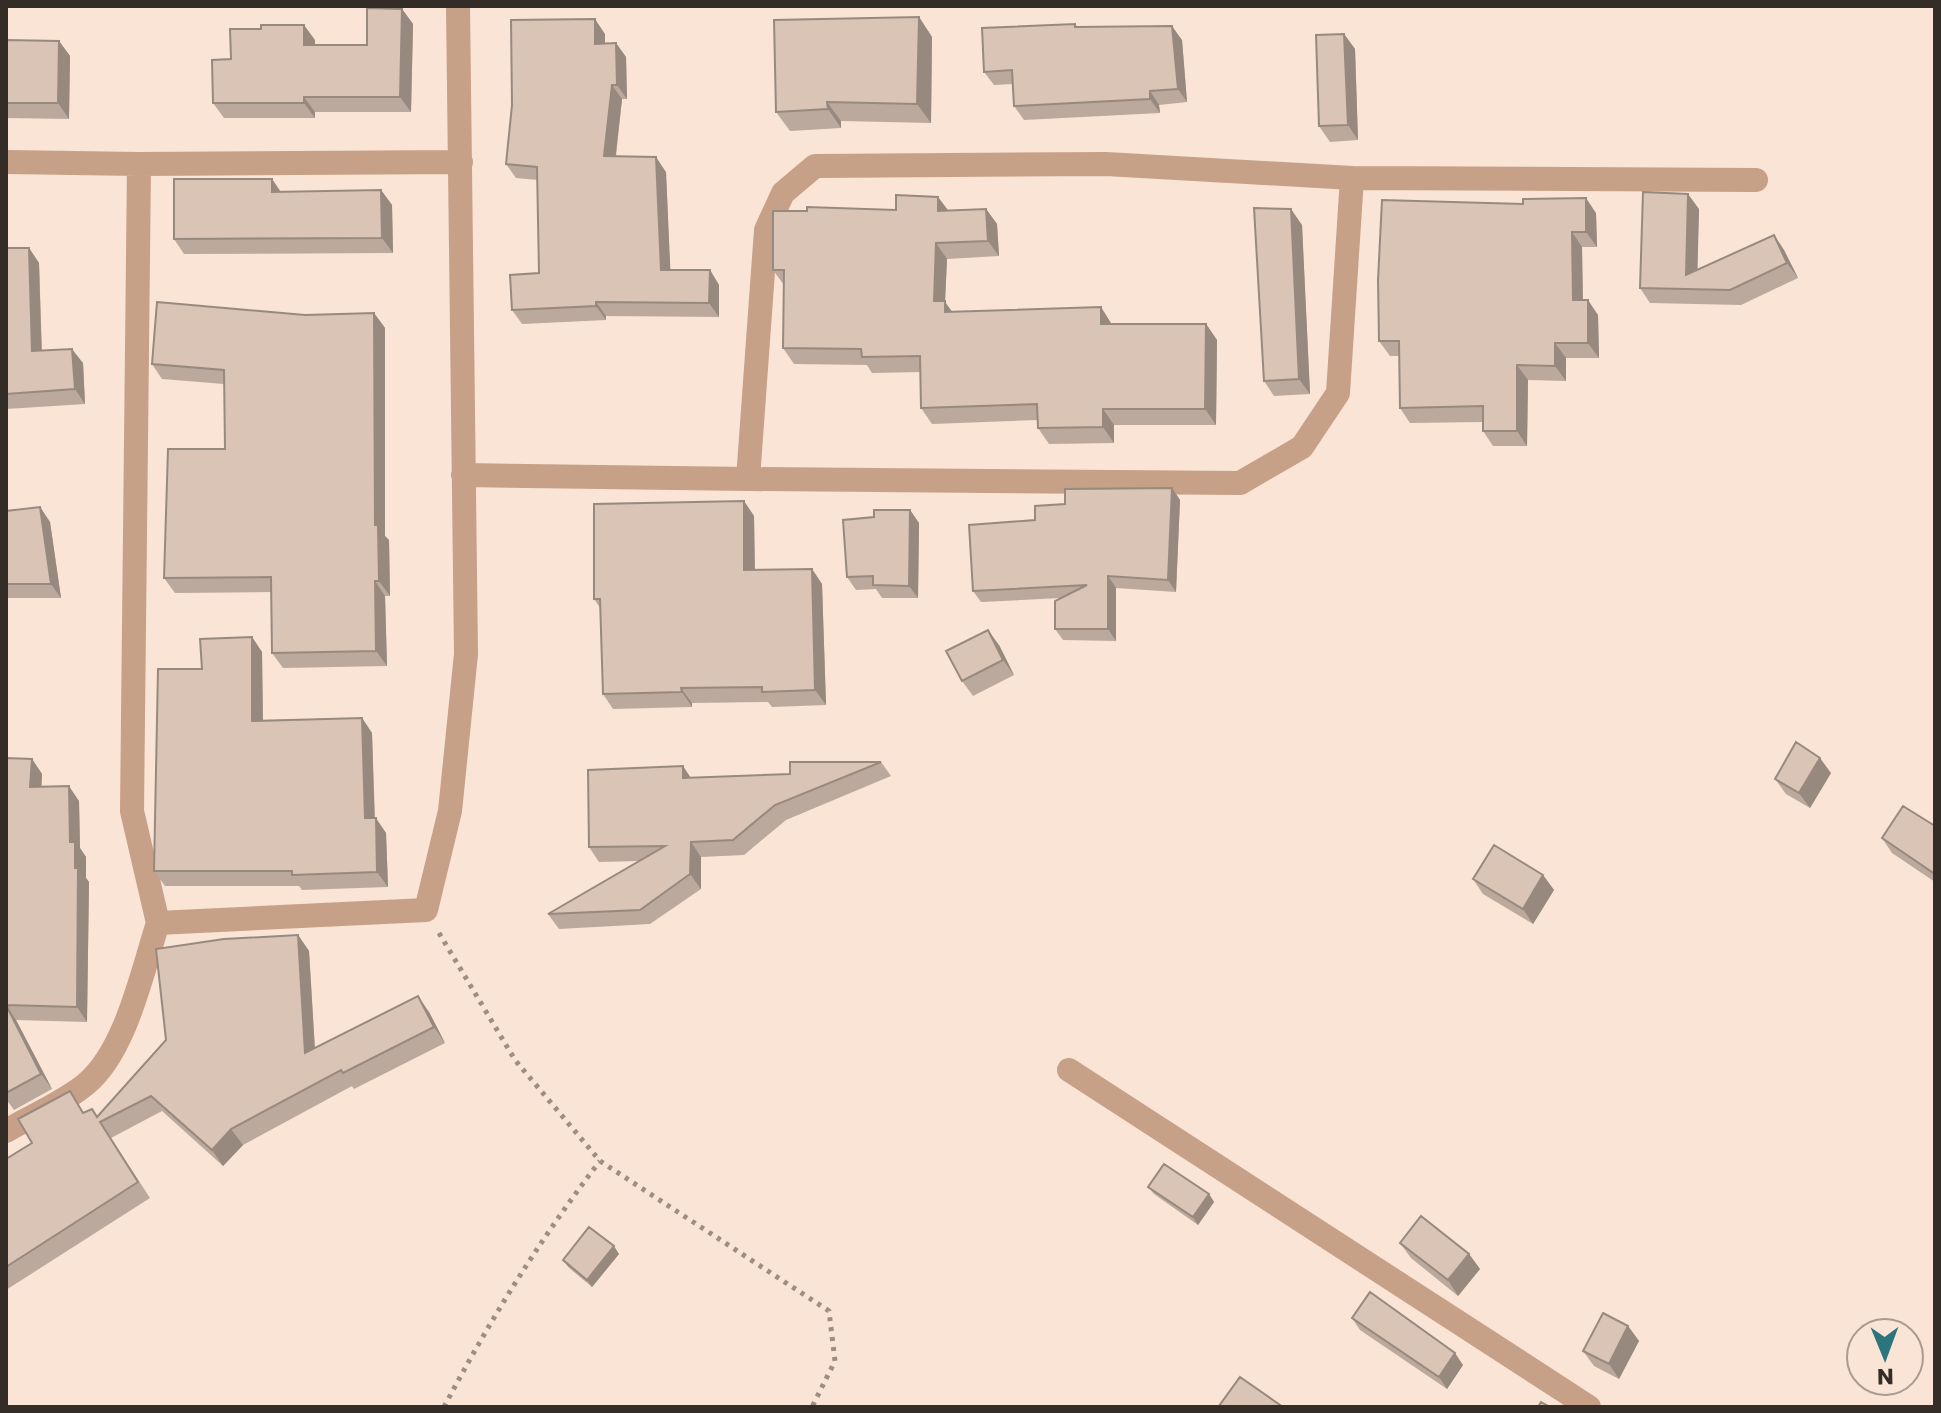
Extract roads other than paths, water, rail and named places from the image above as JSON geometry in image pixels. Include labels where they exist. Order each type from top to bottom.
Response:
[{"type":"street","points":[[158,923],[426,910],[450,811],[466,654],[458,6]]},
{"type":"street","points":[[6,162],[461,162]]},
{"type":"street","points":[[6,1131],[85,1085],[106,1062],[126,1018],[158,923],[132,811],[139,164]]},
{"type":"street","points":[[748,479],[766,230],[783,193],[815,166],[1106,164],[1352,178],[1756,180]]},
{"type":"street","points":[[463,475],[1240,483],[1302,447],[1338,393],[1352,178]]},
{"type":"street","points":[[1069,1070],[1589,1407]]}]
